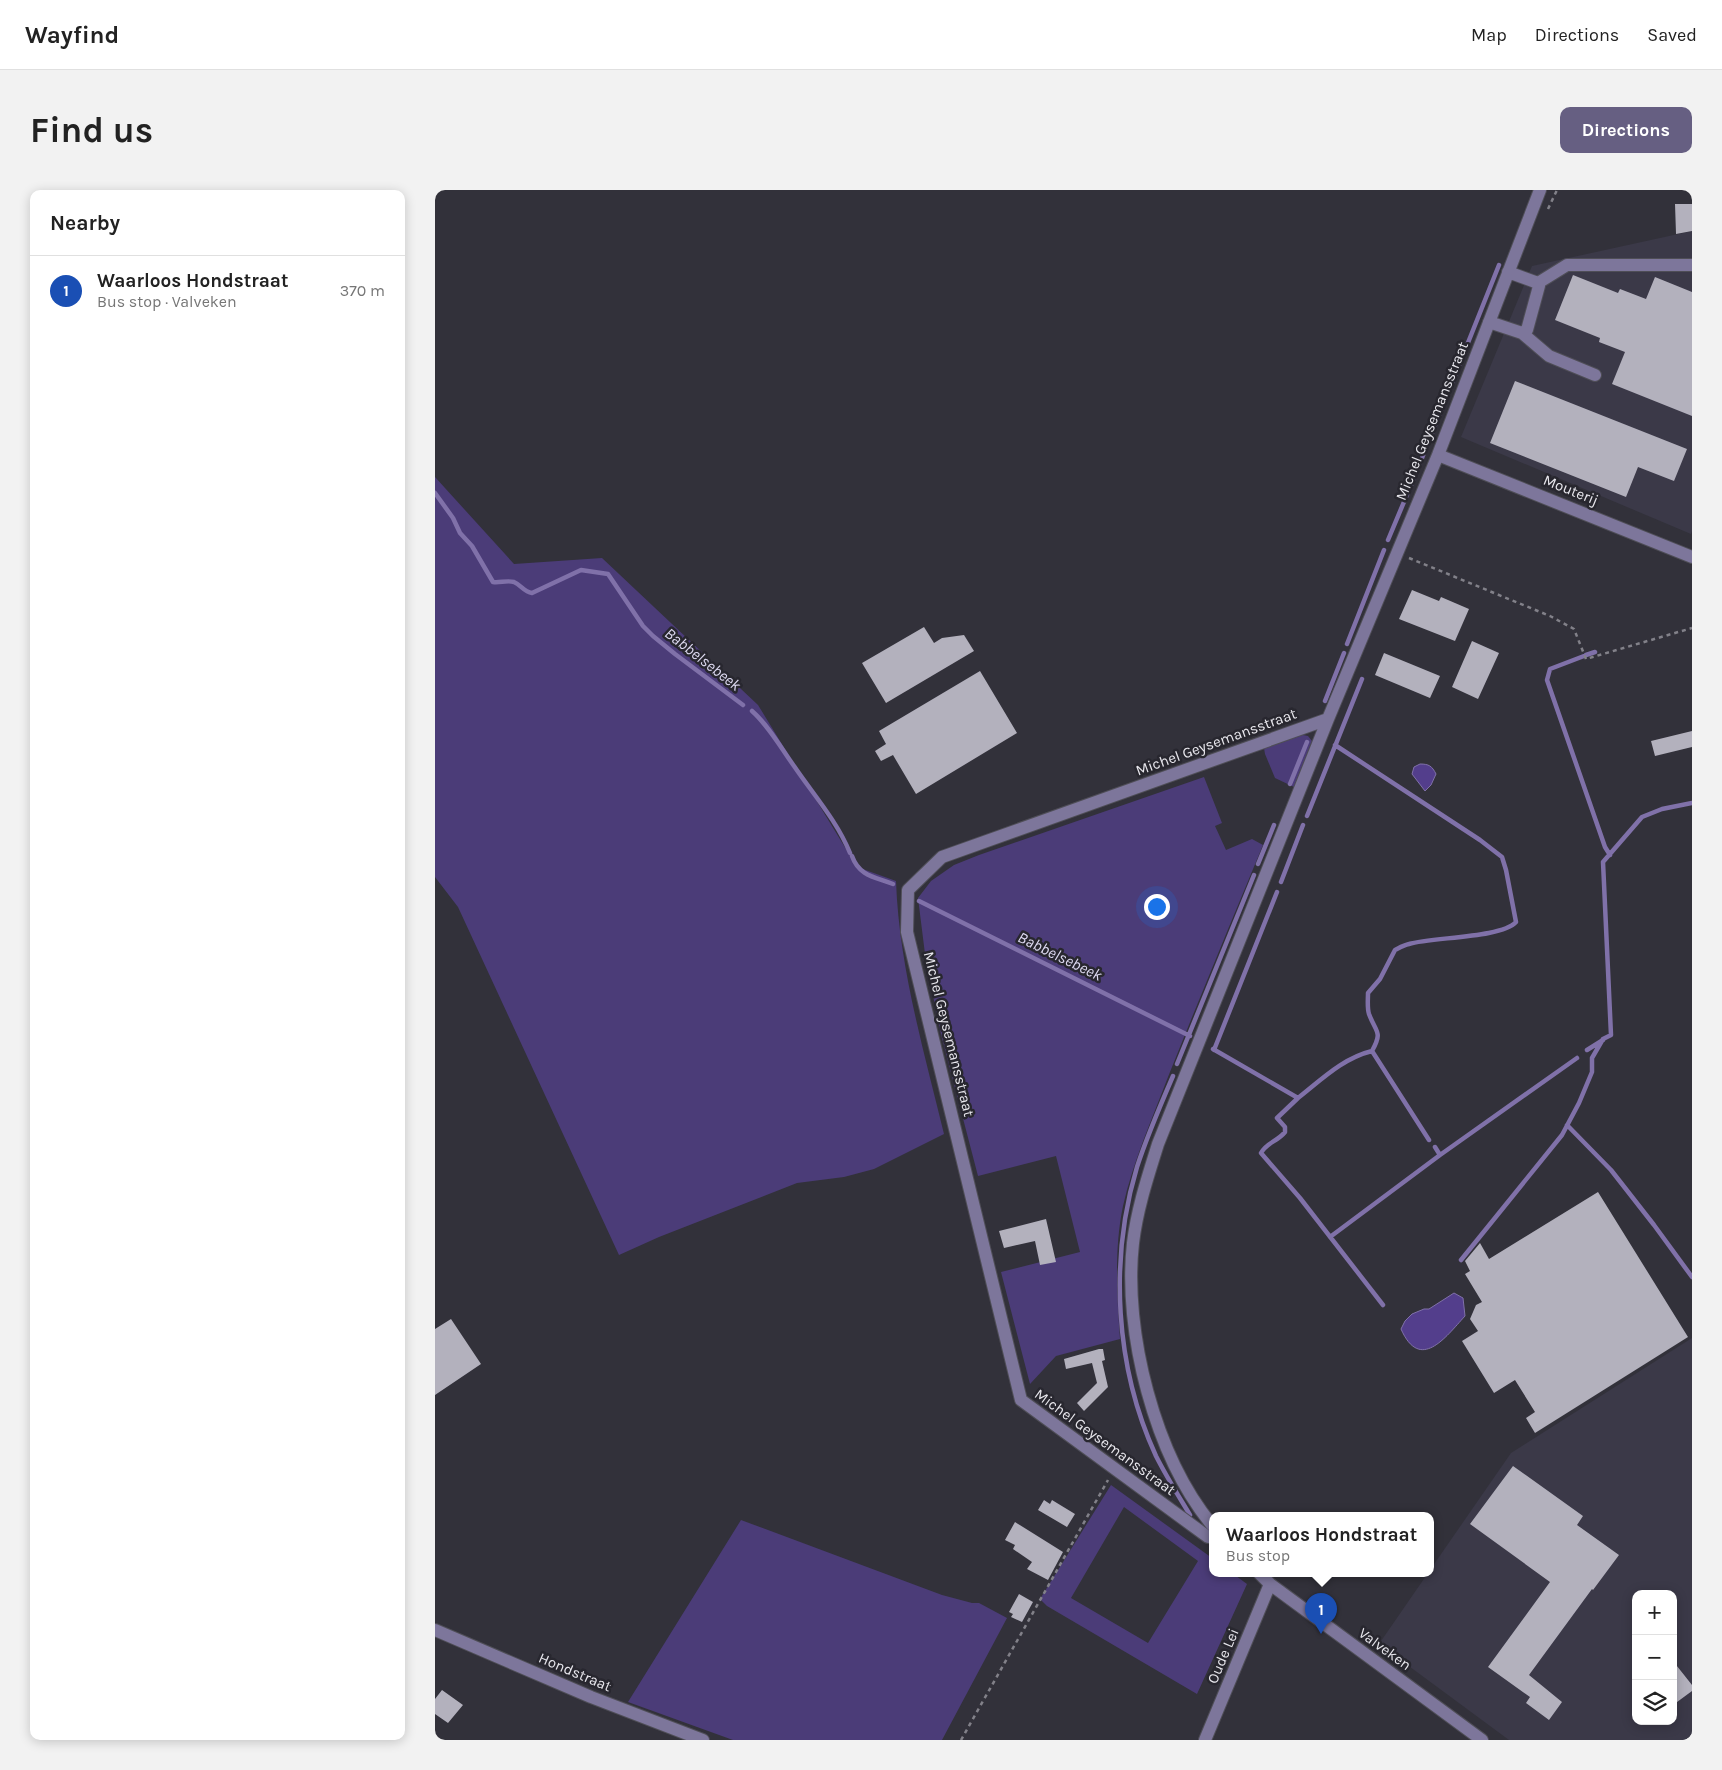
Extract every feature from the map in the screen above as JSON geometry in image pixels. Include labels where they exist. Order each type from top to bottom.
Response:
[{"type":"street","name":"Michel Geysemansstraat","points":[[1209,1521],[1185,1487],[1157,1427],[1134,1332],[1133,1243],[1147,1179],[1158,1144],[1328,719],[1438,455],[1540,190]]},
{"type":"street","points":[[1538,283],[1567,265],[1692,265]]},
{"type":"street","points":[[1508,272],[1538,283]]},
{"type":"street","points":[[1522,333],[1527,330],[1539,289],[1538,283]]},
{"type":"street","points":[[1489,322],[1522,333],[1549,356],[1595,375]]},
{"type":"street","name":"Mouterij","points":[[1438,455],[1692,556]]},
{"type":"street","name":"Michel Geysemansstraat","points":[[1209,1537],[1021,1400],[907,932],[908,890],[942,858],[1328,719]]},
{"type":"street","points":[[1263,1577],[1270,1584]]},
{"type":"street","name":"Oude Lei","points":[[1205,1740],[1270,1584]]},
{"type":"street","name":"Valveken","points":[[1270,1584],[1482,1740]]},
{"type":"street","name":"Hondstraat","points":[[435,1630],[591,1697],[703,1740]]},
{"type":"path","points":[[1397,554],[1550,616],[1574,629],[1586,659],[1692,628]]},
{"type":"path","points":[[961,1740],[1115,1469]]},
{"type":"shaded area","points":[[1692,231],[1691,534],[1461,437],[1532,266]]},
{"type":"shaded area","points":[[435,477],[514,564],[602,558],[758,705],[857,867],[896,881],[898,913],[907,977],[944,1134],[874,1169],[844,1177],[797,1183],[659,1237],[619,1255],[458,907],[435,877]]},
{"type":"shaded area","points":[[1298,734],[1308,736],[1312,741],[1294,787],[1275,778],[1264,748]]},
{"type":"shaded area","points":[[1420,764],[1430,766],[1436,774],[1431,785],[1425,791],[1412,774],[1414,767]]},
{"type":"shaded area","points":[[1204,777],[1222,823],[1215,826],[1226,850],[1252,839],[1263,845],[1168,1077],[1143,1141],[1127,1190],[1120,1222],[1117,1255],[1120,1339],[1056,1356],[1030,1384],[1001,1272],[1080,1252],[1056,1156],[978,1176],[941,1034],[926,962],[918,898],[931,881],[954,865]]},
{"type":"shaded area","points":[[1454,1293],[1463,1298],[1465,1316],[1433,1347],[1424,1350],[1416,1348],[1408,1342],[1401,1329],[1405,1321],[1412,1314],[1429,1309]]},
{"type":"shaded area","points":[[1692,1338],[1692,1740],[1509,1740],[1379,1644],[1425,1577],[1434,1577],[1434,1564],[1511,1453]]},
{"type":"shaded area","points":[[1111,1485],[1209,1556],[1209,1577],[1237,1577],[1247,1584],[1197,1694],[1047,1606],[1040,1599]],"holes":[[[1124,1507],[1198,1561],[1148,1643],[1071,1598]]]},
{"type":"shaded area","points":[[741,1520],[942,1595],[979,1603],[1007,1618],[942,1740],[733,1740],[628,1702]]},
{"type":"building","points":[[1675,204],[1692,204],[1692,231],[1676,234]]},
{"type":"building","points":[[1573,275],[1618,293],[1620,289],[1646,299],[1655,277],[1692,292],[1692,416],[1612,384],[1625,352],[1599,342],[1600,338],[1555,320]]},
{"type":"building","points":[[1515,381],[1687,449],[1674,481],[1638,467],[1626,497],[1490,443]]},
{"type":"building","points":[[1412,590],[1439,601],[1441,597],[1469,609],[1455,641],[1399,619]]},
{"type":"building","points":[[924,627],[934,643],[942,638],[964,635],[974,651],[886,703],[862,663]]},
{"type":"building","points":[[1472,641],[1499,653],[1478,699],[1452,687]]},
{"type":"building","points":[[1384,653],[1440,676],[1430,698],[1375,675]]},
{"type":"building","points":[[980,671],[1017,733],[916,794],[893,755],[881,761],[875,751],[886,744],[879,731]]},
{"type":"building","points":[[1692,731],[1692,747],[1655,756],[1651,741]]},
{"type":"building","points":[[1598,1192],[1688,1337],[1535,1433],[1526,1418],[1535,1412],[1515,1380],[1494,1393],[1462,1341],[1478,1331],[1470,1319],[1476,1305],[1482,1302],[1465,1274],[1470,1271],[1465,1261],[1480,1243],[1489,1259]]},
{"type":"building","points":[[1046,1219],[1056,1262],[1040,1265],[1035,1241],[1004,1248],[999,1231]]},
{"type":"building","points":[[451,1319],[481,1364],[435,1395],[435,1329]]},
{"type":"building","points":[[1103,1349],[1105,1360],[1102,1361],[1108,1387],[1084,1411],[1077,1403],[1097,1383],[1092,1363],[1066,1369],[1064,1359]]},
{"type":"building","points":[[1513,1466],[1583,1516],[1577,1525],[1619,1555],[1529,1675],[1562,1702],[1549,1720],[1526,1703],[1530,1697],[1488,1667],[1550,1582],[1470,1524]]},
{"type":"building","points":[[1044,1500],[1050,1504],[1052,1500],[1075,1514],[1067,1527],[1038,1510]]},
{"type":"building","points":[[1015,1522],[1063,1552],[1048,1580],[1027,1569],[1032,1562],[1013,1549],[1015,1545],[1005,1540]]},
{"type":"building","points":[[1019,1594],[1033,1602],[1022,1622],[1011,1617],[1013,1614],[1009,1612]]},
{"type":"building","points":[[1677,1666],[1692,1685],[1692,1691],[1677,1702]]},
{"type":"building","points":[[442,1690],[463,1705],[448,1723],[435,1714],[435,1699]]},
{"type":"waterway","points":[[1418,468],[1499,265]]},
{"type":"waterway","points":[[1388,540],[1414,478]]},
{"type":"waterway","name":"Babbelsebeek","points":[[435,493],[453,518],[460,533],[472,546],[493,582],[514,582],[532,593],[581,570],[608,574],[643,626],[653,636],[743,705]]},
{"type":"waterway","points":[[1347,644],[1384,550]]},
{"type":"waterway","points":[[1586,655],[1595,652]]},
{"type":"waterway","points":[[1325,701],[1344,653]]},
{"type":"waterway","points":[[1584,656],[1550,669],[1547,680],[1605,847],[1610,855]]},
{"type":"waterway","points":[[1307,816],[1362,679]]},
{"type":"waterway","name":"Babbelsebeek","points":[[752,711],[769,730],[824,808],[845,841],[850,853]]},
{"type":"waterway","points":[[1290,784],[1307,742]]},
{"type":"waterway","points":[[1335,745],[1480,840],[1502,857],[1516,922],[1497,931],[1420,942],[1405,945],[1395,950],[1380,979],[1368,993],[1368,1012],[1378,1036],[1372,1051]]},
{"type":"waterway","points":[[1461,1260],[1562,1135],[1579,1103],[1592,1072],[1592,1058],[1603,1039],[1611,1035],[1603,862],[1642,817],[1662,809],[1692,803]]},
{"type":"waterway","points":[[1258,864],[1274,825]]},
{"type":"waterway","points":[[1281,882],[1303,825]]},
{"type":"waterway","name":"Babbelsebeek","points":[[852,856],[863,872],[893,884]]},
{"type":"waterway","points":[[1177,1064],[1254,875]]},
{"type":"waterway","points":[[1214,1050],[1277,892]]},
{"type":"waterway","name":"Babbelsebeek","points":[[919,901],[1190,1036]]},
{"type":"waterway","points":[[1587,1050],[1603,1040]]},
{"type":"waterway","points":[[1213,1049],[1298,1098],[1277,1118],[1285,1127],[1285,1132],[1266,1146],[1261,1153],[1300,1198],[1383,1305]]},
{"type":"waterway","points":[[1298,1098],[1342,1064],[1361,1054],[1372,1051],[1429,1140]]},
{"type":"waterway","points":[[1440,1155],[1577,1058]]},
{"type":"waterway","points":[[1173,1076],[1141,1155],[1128,1202],[1122,1239],[1121,1313],[1125,1350],[1142,1422],[1156,1456],[1190,1515]]},
{"type":"waterway","points":[[1567,1125],[1611,1170],[1692,1277]]},
{"type":"waterway","points":[[1330,1237],[1440,1155],[1435,1147]]},
{"type":"place","name":"Waarloos Hondstraat","points":[[1321,1634]]}]
